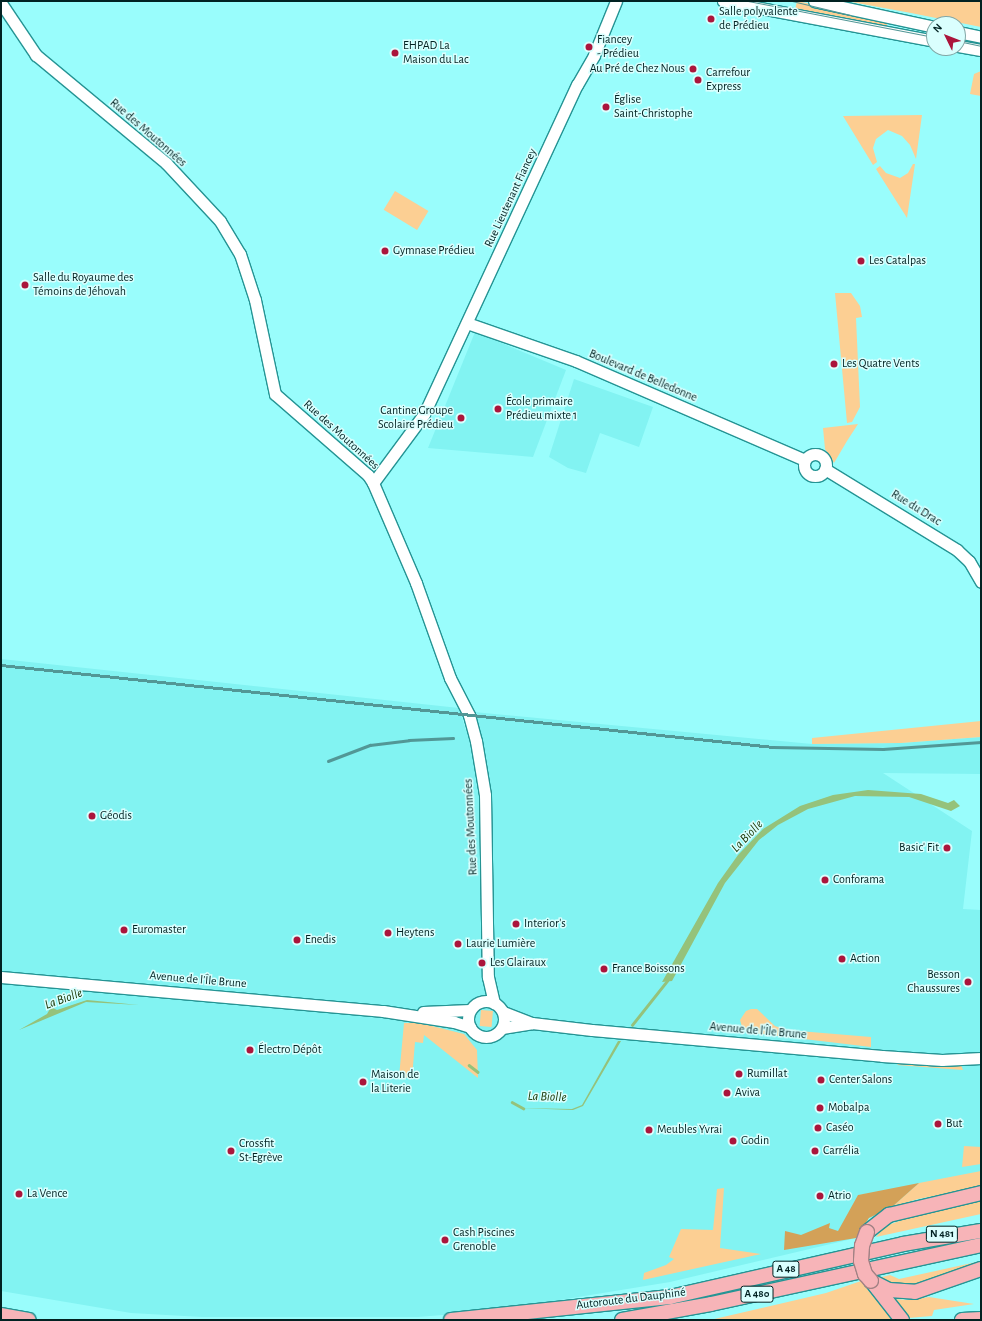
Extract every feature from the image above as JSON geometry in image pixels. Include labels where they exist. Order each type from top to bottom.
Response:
[{"type":"highway","points":[[900,1317],[865,1274],[861,1261],[862,1246],[867,1232],[889,1215],[981,1193]]},
{"type":"highway","name":"N 481","points":[[903,1244],[981,1224]]},
{"type":"highway","points":[[903,1244],[981,1231]]},
{"type":"highway","name":"Autoroute du Dauphiné","points":[[451,1320],[670,1296],[903,1244]]},
{"type":"highway","name":"A 480","points":[[622,1320],[718,1302],[981,1245]]},
{"type":"highway","points":[[871,1281],[889,1290],[915,1292],[981,1269]]},
{"type":"highway","points":[[1,1315],[29,1320]]},
{"type":"highway","points":[[962,1320],[981,1319]]},
{"type":"street","name":"Rue Lieutenant Fiancey","points":[[373,483],[424,414],[577,85],[594,55],[616,1]]},
{"type":"street","points":[[723,1],[926,39]]},
{"type":"street","points":[[814,1],[926,25]]},
{"type":"street","name":"Rue des Moutonnées","points":[[1,3],[36,55],[166,163],[220,221],[240,254],[255,300],[275,394],[368,475],[373,483],[416,583],[450,678],[469,715],[476,741],[485,795],[488,977],[494,1003]]},
{"type":"street","points":[[966,34],[981,37]]},
{"type":"street","points":[[966,47],[981,50]]},
{"type":"street","name":"Boulevard de Belledonne","points":[[467,323],[576,361],[805,460],[805,469],[809,474],[820,474],[825,469]]},
{"type":"street","name":"Rue du Drac","points":[[825,469],[957,550],[969,561],[981,582]]},
{"type":"street","name":"Avenue de l'Île Brune","points":[[1,977],[392,1012],[454,1022],[470,1027]]},
{"type":"street","name":"Rue des Moutonnées","points":[[474,1006],[488,977]]},
{"type":"street","points":[[494,1003],[503,1012],[502,1028],[497,1034],[485,1037],[476,1034],[470,1027],[474,1006],[494,1003]]},
{"type":"street","name":"Avenue de l'Île Brune","points":[[392,1012],[474,1006]]},
{"type":"street","name":"Avenue de l'Île Brune","points":[[503,1012],[532,1023],[592,1030],[882,1056],[942,1060],[981,1058]]},
{"type":"street","name":"Avenue de l'Île Brune","points":[[502,1028],[532,1023]]},
{"type":"shaded area","points":[[797,1],[888,20],[886,31],[795,12]]},
{"type":"shaded area","points":[[846,1],[981,1],[981,27],[966,24],[966,16],[926,16]]},
{"type":"shaded area","points":[[981,71],[981,96],[970,94],[974,74]]},
{"type":"shaded area","points":[[922,115],[916,159],[910,145],[902,136],[888,130],[876,139],[873,148],[877,162],[873,165],[843,116]]},
{"type":"shaded area","points":[[913,164],[915,164],[907,218],[876,169],[880,166],[886,173],[900,178],[908,173]]},
{"type":"shaded area","points":[[395,191],[428,211],[417,230],[384,210]]},
{"type":"shaded area","points":[[835,293],[851,293],[860,306],[862,317],[856,318],[860,407],[852,422],[847,423]]},
{"type":"shaded area","name":"École primaire Prédieu mixte 1","points":[[475,332],[566,370],[533,457],[428,448]]},
{"type":"shaded area","points":[[574,379],[653,407],[639,447],[600,433],[586,473],[568,468],[549,457]]},
{"type":"shaded area","points":[[858,424],[834,463],[825,449],[823,428]]},
{"type":"shaded area","points":[[1,659],[459,708],[466,731],[480,728],[474,712],[812,744],[901,743],[981,737],[981,774],[883,773],[972,831],[963,909],[981,910],[981,1177],[858,1195],[856,1238],[670,1282],[492,1311],[418,1317],[202,1317],[131,1313],[1,1291]]},
{"type":"shaded area","points":[[981,721],[981,737],[901,743],[812,744],[812,738]]},
{"type":"shaded area","points":[[868,790],[921,794],[948,803],[954,800],[960,806],[951,811],[909,797],[855,796],[808,809],[778,825],[759,840],[725,883],[672,981],[662,982],[718,883],[738,855],[763,829],[800,806],[833,795]]},
{"type":"shaded area","points":[[87,1000],[139,1005],[86,1002],[19,1030],[47,1014],[51,1007],[57,1010]]},
{"type":"shaded area","points":[[757,1009],[775,1026],[787,1030],[871,1037],[871,1047],[753,1033],[742,1027],[740,1020],[746,1011]]},
{"type":"shaded area","points":[[481,1010],[493,1011],[492,1027],[480,1026]]},
{"type":"shaded area","points":[[404,1023],[420,1023],[464,1034],[477,1050],[478,1078],[424,1035],[423,1043],[415,1042],[412,1078],[399,1077]]},
{"type":"shaded area","points":[[618,1041],[621,1041],[583,1106],[573,1110],[519,1108],[572,1109],[582,1105]]},
{"type":"shaded area","points":[[900,1062],[961,1065],[963,1070],[897,1065]]},
{"type":"shaded area","points":[[964,1146],[981,1147],[981,1164],[962,1167]]},
{"type":"shaded area","points":[[981,1171],[981,1187],[918,1199],[892,1207],[919,1183]]},
{"type":"shaded area","points":[[919,1183],[892,1207],[869,1218],[856,1238],[784,1250],[785,1231],[801,1235],[830,1223],[829,1228],[838,1231],[858,1195]]},
{"type":"shaded area","points":[[724,1188],[720,1248],[761,1254],[643,1280],[644,1273],[666,1265],[674,1259],[669,1257],[681,1229],[713,1230],[717,1189]]},
{"type":"shaded area","points":[[981,1200],[981,1214],[876,1237],[885,1226],[908,1218]]},
{"type":"shaded area","points":[[981,1261],[981,1264],[929,1283],[897,1288],[878,1278],[890,1275],[899,1279]]},
{"type":"shaded area","points":[[861,1281],[892,1320],[710,1320],[826,1293]]},
{"type":"shaded area","points":[[929,1297],[974,1304],[934,1310],[932,1316],[908,1318],[892,1299],[910,1300]]},
{"type":"waterway","name":"La Biolle","points":[[632,1025],[667,981]]},
{"type":"waterway","name":"La Biolle","points":[[469,1065],[478,1072]]},
{"type":"waterway","name":"La Biolle","points":[[512,1102],[523,1108]]},
{"type":"tram line","points":[[748,1],[926,35]]},
{"type":"tram line","points":[[792,1],[850,15]]},
{"type":"tram line","points":[[966,43],[981,46]]},
{"type":"railway","points":[[1,665],[773,747],[883,749],[981,742]]},
{"type":"railway","points":[[328,761],[370,745],[409,740],[453,738]]},
{"type":"place","name":"Salle polyvalente de Prédieu","points":[[711,19]]},
{"type":"place","name":"Fiancey - Prédieu","points":[[589,47]]},
{"type":"place","name":"EHPAD La Maison du Lac","points":[[395,53]]},
{"type":"place","name":"Au Pré de Chez Nous","points":[[693,69]]},
{"type":"place","name":"Carrefour Express","points":[[698,80]]},
{"type":"place","name":"Église Saint-Christophe","points":[[606,107]]},
{"type":"place","name":"Gymnase Prédieu","points":[[385,251]]},
{"type":"place","name":"Les Catalpas","points":[[861,261]]},
{"type":"place","name":"Salle du Royaume des Témoins de Jéhovah","points":[[25,285]]},
{"type":"place","name":"Les Quatre Vents","points":[[834,364]]},
{"type":"place","name":"École primaire Prédieu mixte 1","points":[[498,409]]},
{"type":"place","name":"Cantine Groupe Scolaire Prédieu","points":[[461,418]]},
{"type":"place","name":"Géodis","points":[[92,816]]},
{"type":"place","name":"Basic' Fit","points":[[947,848]]},
{"type":"place","name":"Conforama","points":[[825,880]]},
{"type":"place","name":"Interior's","points":[[516,924]]},
{"type":"place","name":"Euromaster","points":[[124,930]]},
{"type":"place","name":"Heytens","points":[[388,933]]},
{"type":"place","name":"Enedis","points":[[297,940]]},
{"type":"place","name":"Laurie Lumière","points":[[458,944]]},
{"type":"place","name":"Action","points":[[842,959]]},
{"type":"place","name":"Les Glairaux","points":[[482,963]]},
{"type":"place","name":"France Boissons","points":[[604,969]]},
{"type":"place","name":"Besson Chaussures","points":[[968,982]]},
{"type":"place","name":"Électro Dépôt","points":[[250,1050]]},
{"type":"place","name":"Rumillat","points":[[739,1074]]},
{"type":"place","name":"Center Salons","points":[[821,1080]]},
{"type":"place","name":"Maison de la Literie","points":[[363,1082]]},
{"type":"place","name":"Aviva","points":[[727,1093]]},
{"type":"place","name":"Mobalpa","points":[[820,1108]]},
{"type":"place","name":"But","points":[[938,1124]]},
{"type":"place","name":"Caséo","points":[[818,1128]]},
{"type":"place","name":"Meubles Yvrai","points":[[649,1130]]},
{"type":"place","name":"Godin","points":[[733,1141]]},
{"type":"place","name":"Crossfit St-Egrève","points":[[231,1151]]},
{"type":"place","name":"Carrélia","points":[[815,1151]]},
{"type":"place","name":"La Vence","points":[[19,1194]]},
{"type":"place","name":"Atrio","points":[[820,1196]]},
{"type":"place","name":"Cash Piscines Grenoble","points":[[445,1240]]}]
